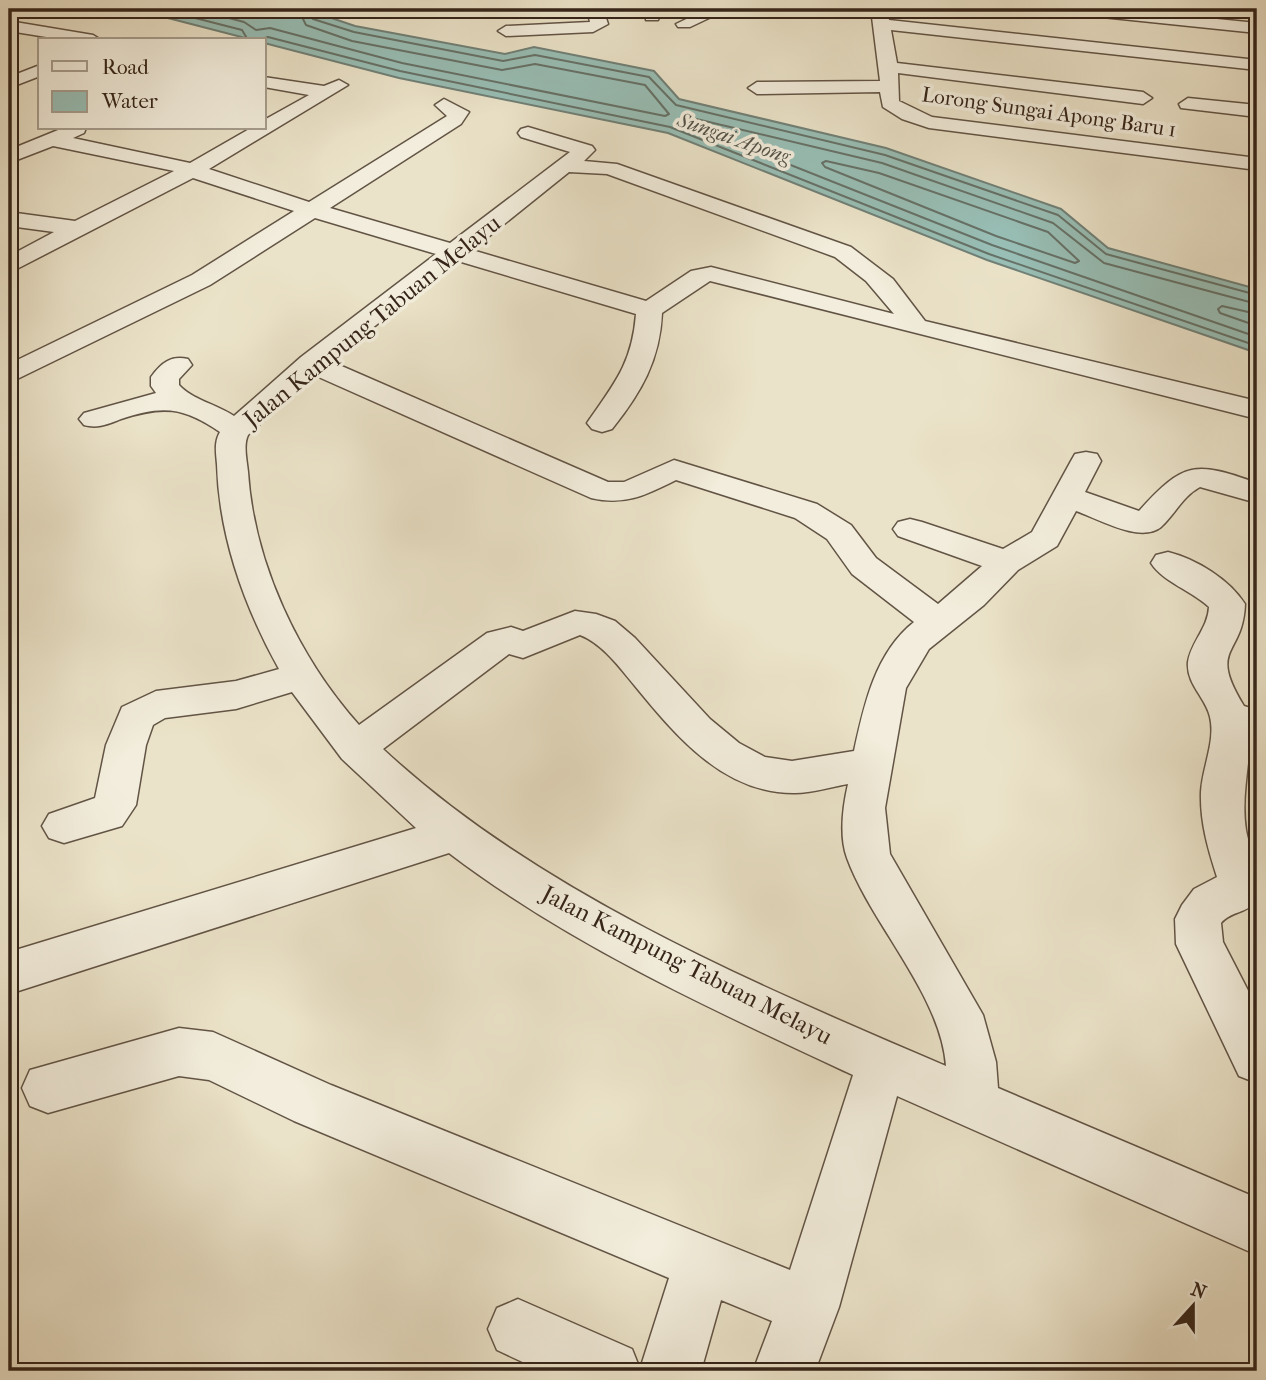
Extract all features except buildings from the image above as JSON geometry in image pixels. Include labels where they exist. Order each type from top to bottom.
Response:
[{"type":"street","points":[[503,9],[507,37],[529,25],[593,27],[600,24],[595,9]]},
{"type":"street","points":[[684,24],[720,9]]},
{"type":"street","points":[[1073,9],[1257,27]]},
{"type":"street","points":[[880,16],[1257,65]]},
{"type":"street","name":"Lorong Sungai Apong Baru 1","points":[[880,16],[890,103],[897,109],[929,122],[1257,164]]},
{"type":"street","points":[[9,26],[81,38]]},
{"type":"street","points":[[9,83],[38,71]]},
{"type":"street","points":[[757,88],[889,76],[1143,98]]},
{"type":"street","points":[[266,82],[332,88],[266,127]]},
{"type":"street","points":[[1188,104],[1257,111]]},
{"type":"street","points":[[9,375],[201,280],[278,233],[454,120],[460,112],[444,105]]},
{"type":"street","points":[[9,157],[75,130]]},
{"type":"street","points":[[70,205],[152,211],[193,170],[261,130]]},
{"type":"street","name":"Jalan Kampung Tabuan Melayu","points":[[528,133],[586,149],[311,363],[236,430],[231,439],[244,549],[274,625],[320,703],[356,748],[388,779],[456,833],[542,892],[629,941],[882,1064],[1257,1227]]},
{"type":"street","points":[[54,140],[168,162],[193,170],[266,210],[269,215],[255,225],[278,233]]},
{"type":"street","points":[[567,166],[610,168],[843,252],[893,291],[915,326]]},
{"type":"street","points":[[127,176],[169,194]]},
{"type":"street","points":[[196,194],[241,195],[315,209],[649,310]]},
{"type":"street","points":[[9,266],[111,210]]},
{"type":"street","points":[[9,219],[78,228]]},
{"type":"street","points":[[649,310],[700,276],[711,274],[1257,410]]},
{"type":"street","points":[[602,423],[632,386],[645,355],[649,310]]},
{"type":"street","points":[[311,363],[602,491],[635,492],[659,475],[674,469],[806,511],[839,532],[864,566],[938,622]]},
{"type":"street","points":[[178,365],[165,377],[165,386],[178,401]]},
{"type":"street","points":[[94,419],[153,402],[178,401],[203,407],[236,430]]},
{"type":"street","points":[[972,1102],[971,1062],[958,1015],[869,856],[864,808],[872,763],[887,688],[916,640],[971,597],[1006,562],[1045,539],[1065,496],[1086,461]]},
{"type":"street","points":[[1065,496],[1142,523],[1148,521],[1178,485],[1191,477],[1214,479],[1257,493]]},
{"type":"street","points":[[910,529],[1006,562]]},
{"type":"street","points":[[1168,564],[1208,586],[1227,604],[1227,623],[1208,657],[1211,684],[1244,721],[1222,791],[1225,832],[1238,877],[1237,891],[1209,903],[1198,919],[1200,944],[1257,1059]]},
{"type":"street","points":[[356,748],[500,642],[511,640],[523,645],[584,622],[597,626],[626,652],[670,706],[724,756],[754,769],[791,777],[872,763]]},
{"type":"street","points":[[64,826],[107,814],[115,805],[126,745],[136,716],[156,705],[236,695],[303,675]]},
{"type":"street","points":[[9,973],[456,833]]},
{"type":"street","points":[[48,1088],[179,1052],[213,1056],[313,1103],[809,1307]]},
{"type":"street","points":[[785,1371],[809,1307],[858,1134],[882,1064]]},
{"type":"street","points":[[670,1371],[703,1263]]},
{"type":"street","points":[[518,1329],[610,1371]]},
{"type":"water","name":"Sungai Apong","points":[[133,9],[305,9],[355,26],[505,54],[534,47],[654,71],[679,99],[886,148],[1061,209],[1108,248],[1257,289],[1257,353],[987,260],[668,133],[399,78],[266,44],[266,38],[245,38]]}]
